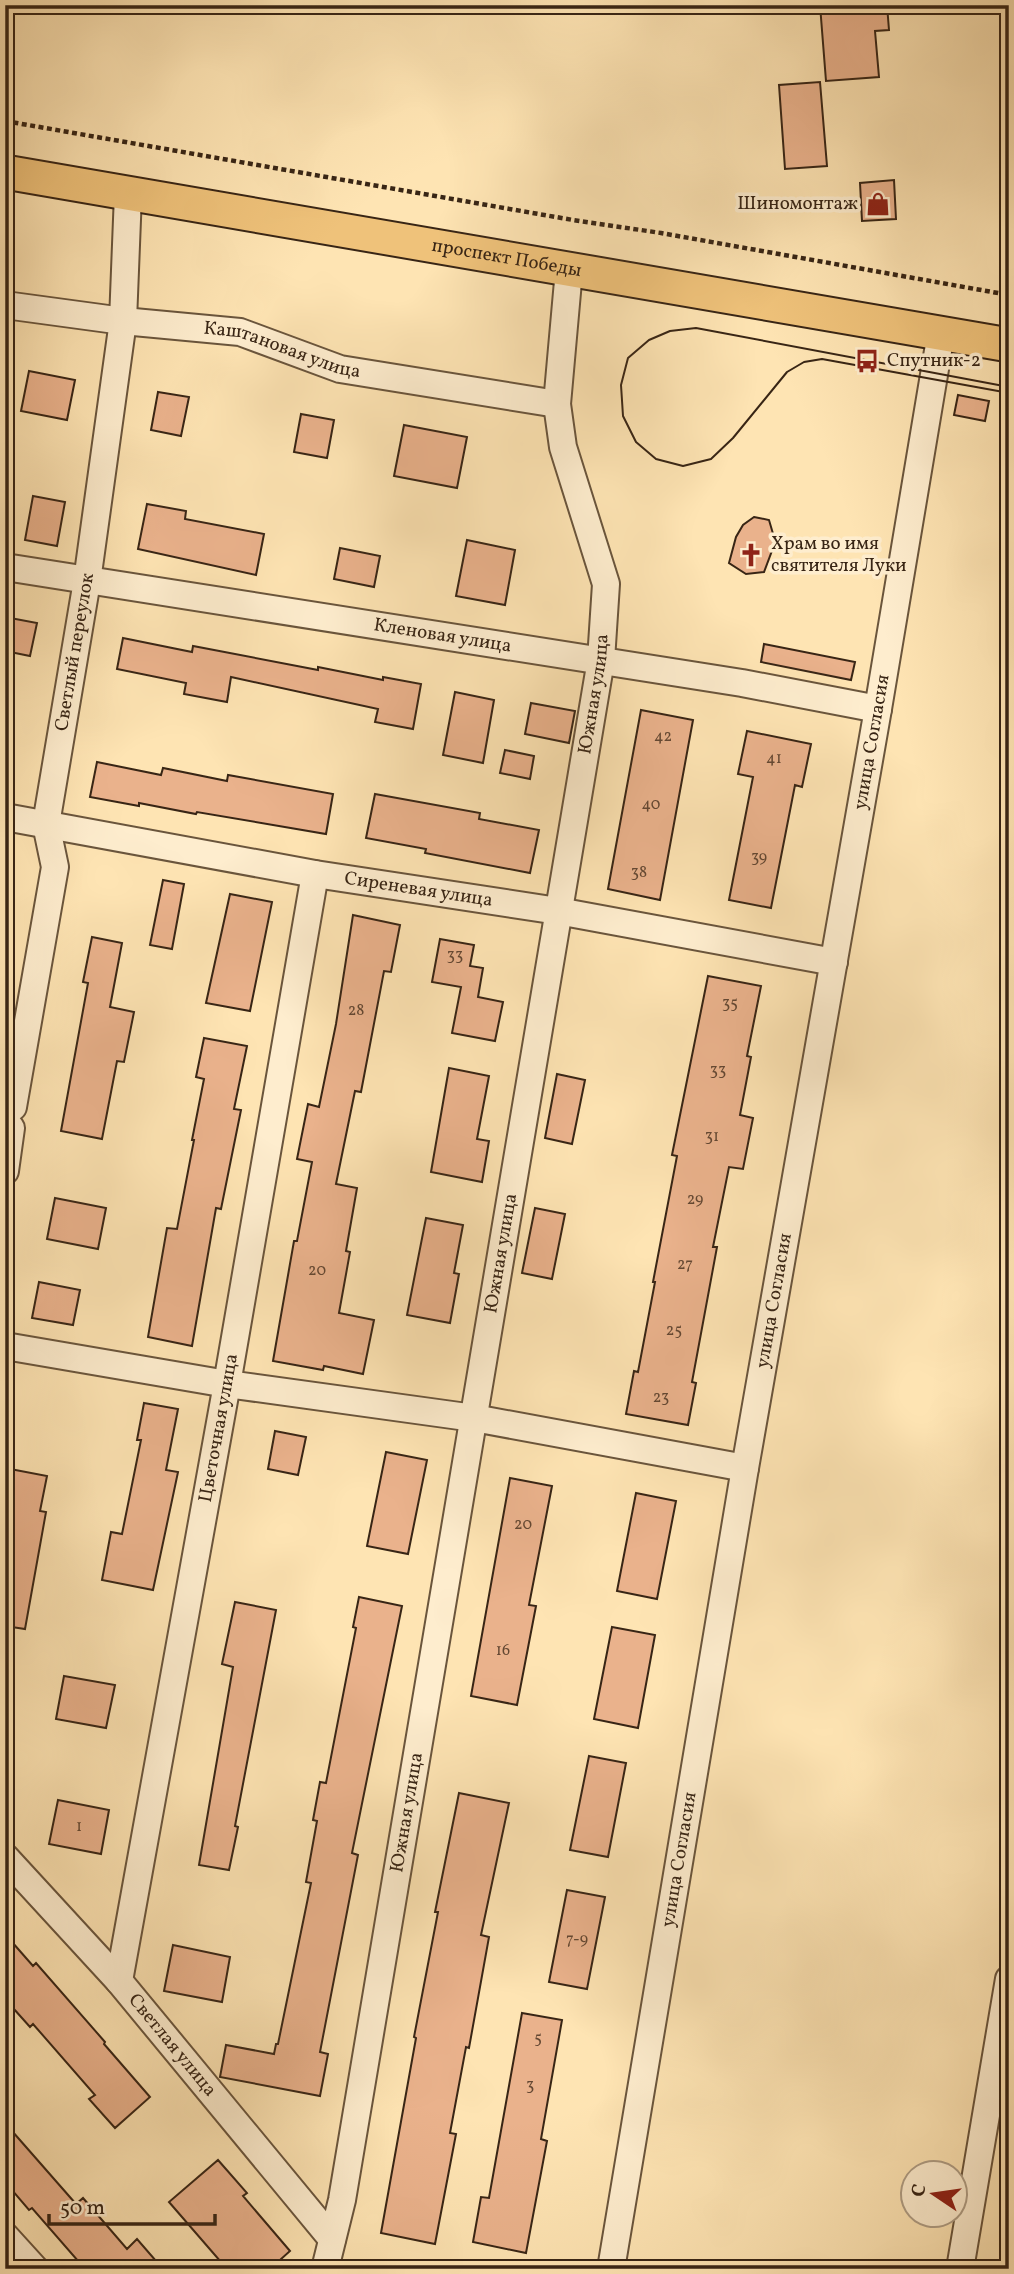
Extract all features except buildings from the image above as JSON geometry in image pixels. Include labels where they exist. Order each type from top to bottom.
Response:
[{"type":"main road","name":"проспект Победы","points":[[5,172],[1009,345]]},
{"type":"street","name":"Светлый переулок","points":[[5,1171],[55,867],[46,824],[87,581],[123,321],[128,194]]},
{"type":"street","name":"Южная улица","points":[[325,2269],[342,2200],[601,660],[606,584],[563,447],[557,404],[569,270]]},
{"type":"street","name":"Каштановая улица","points":[[5,305],[123,321],[240,332],[340,369],[557,404]]},
{"type":"street","name":"улица Согласия","points":[[611,2269],[745,1468],[941,333]]},
{"type":"street","name":"Кленовая улица","points":[[5,567],[601,660],[878,709]]},
{"type":"street","name":"Сиреневая улица","points":[[5,817],[315,874],[558,911],[834,962]]},
{"type":"street","name":"Цветочная улица","points":[[119,1981],[228,1384],[315,874]]},
{"type":"street","points":[[5,1346],[228,1384],[474,1418],[745,1468]]},
{"type":"street","name":"Светлая улица","points":[[5,1857],[119,1981],[332,2239]]},
{"type":"street","points":[[960,2269],[1009,1979]]},
{"type":"street","points":[[5,2236],[35,2269]]},
{"type":"path","points":[[5,121],[1009,295]]},
{"type":"tram line","points":[[1009,387],[696,328],[670,331],[649,340],[628,358],[621,385],[623,416],[636,442],[656,459],[683,466],[711,459],[733,438],[787,372],[804,362],[822,359],[1009,393]]},
{"type":"place","name":"Шиномонтаж","points":[[878,204]]},
{"type":"place","name":"Спутник-2","points":[[867,361]]},
{"type":"place","name":"Храм во имя святителя Луки","points":[[751,555]]}]
